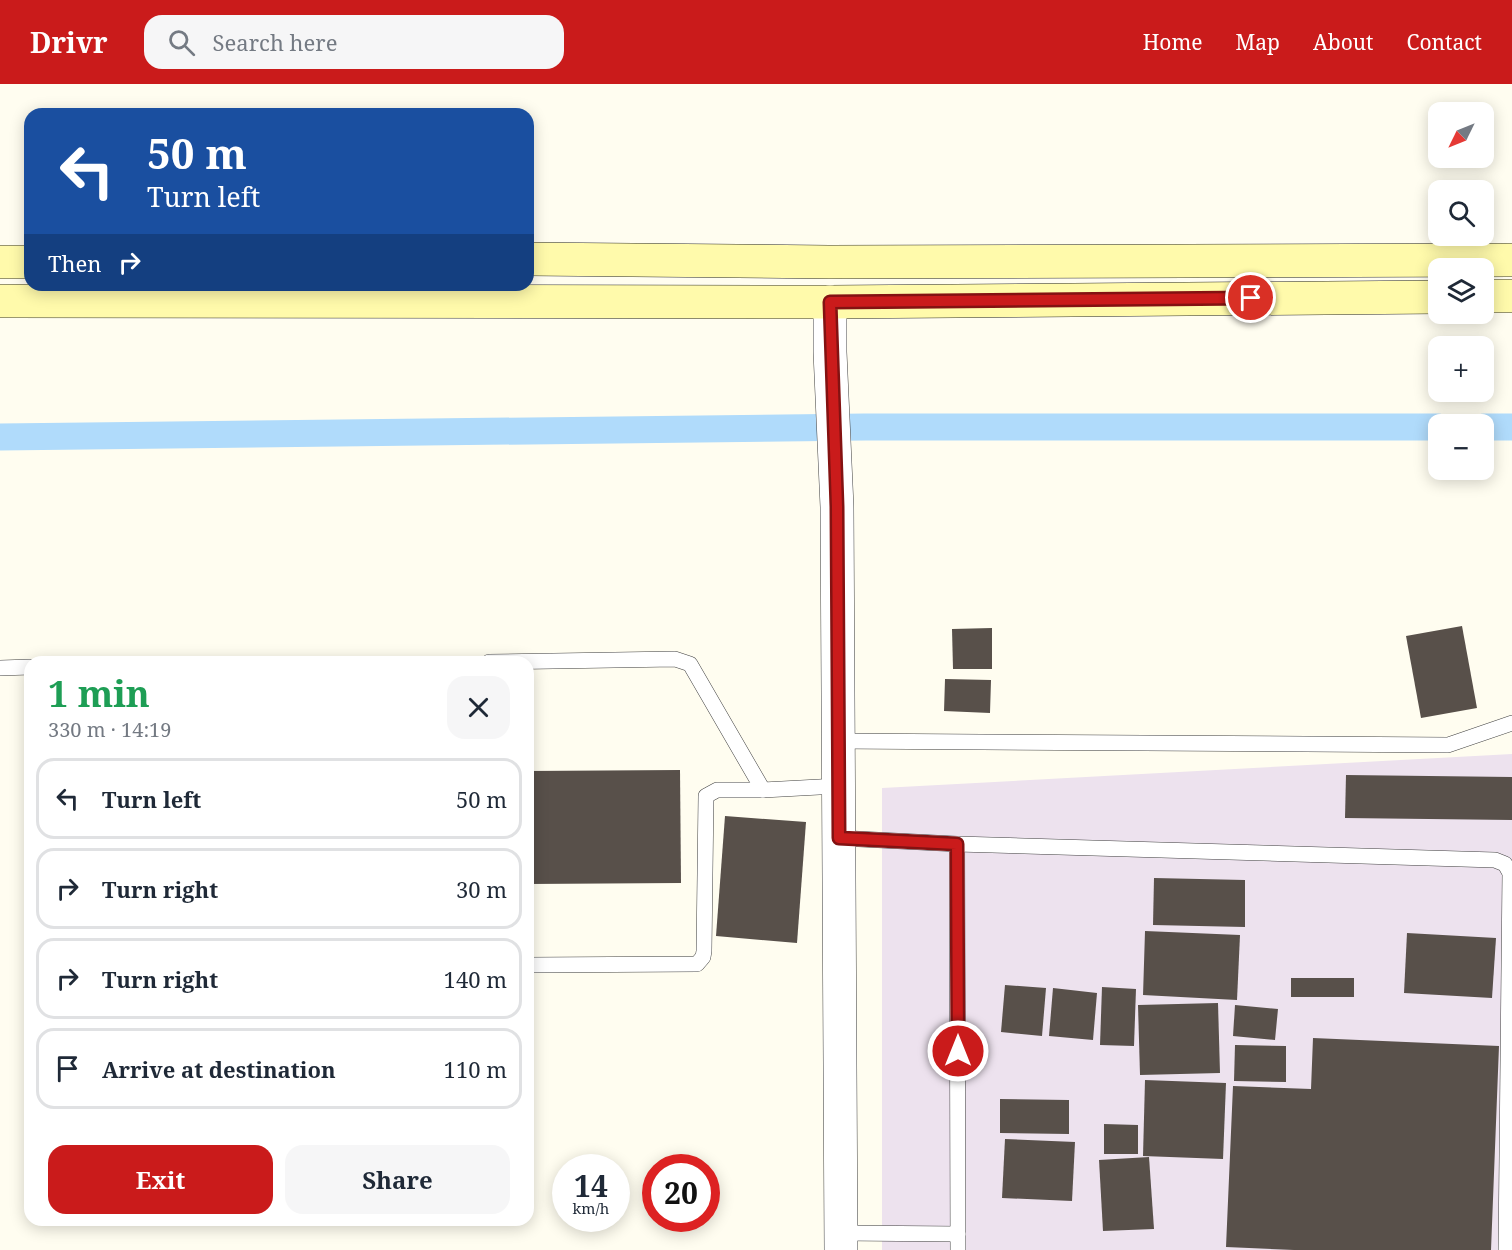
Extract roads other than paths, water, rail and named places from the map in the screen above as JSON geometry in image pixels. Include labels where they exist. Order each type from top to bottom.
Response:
[{"type":"main road","points":[[534,259],[829,262],[1512,260]]},
{"type":"main road","points":[[0,262],[24,262]]},
{"type":"main road","points":[[1494,296],[1512,296]]},
{"type":"main road","points":[[0,301],[830,302],[1428,297]]},
{"type":"street","points":[[830,302],[837,507],[841,1241]]},
{"type":"lane","points":[[534,661],[675,659],[690,664],[763,790]]},
{"type":"lane","points":[[0,668],[24,667]]},
{"type":"lane","points":[[838,741],[1448,745],[1512,723]]},
{"type":"lane","points":[[534,965],[697,964],[705,951],[706,796],[717,790],[838,786]]},
{"type":"lane","points":[[839,838],[957,844],[1496,860],[1505,864],[1510,873],[1506,1250]]},
{"type":"lane","points":[[957,844],[958,1250]]},
{"type":"lane","points":[[841,1241],[958,1234]]},
{"type":"waterway","points":[[0,437],[865,427],[1428,427]]},
{"type":"waterway","points":[[1494,427],[1512,427]]}]
